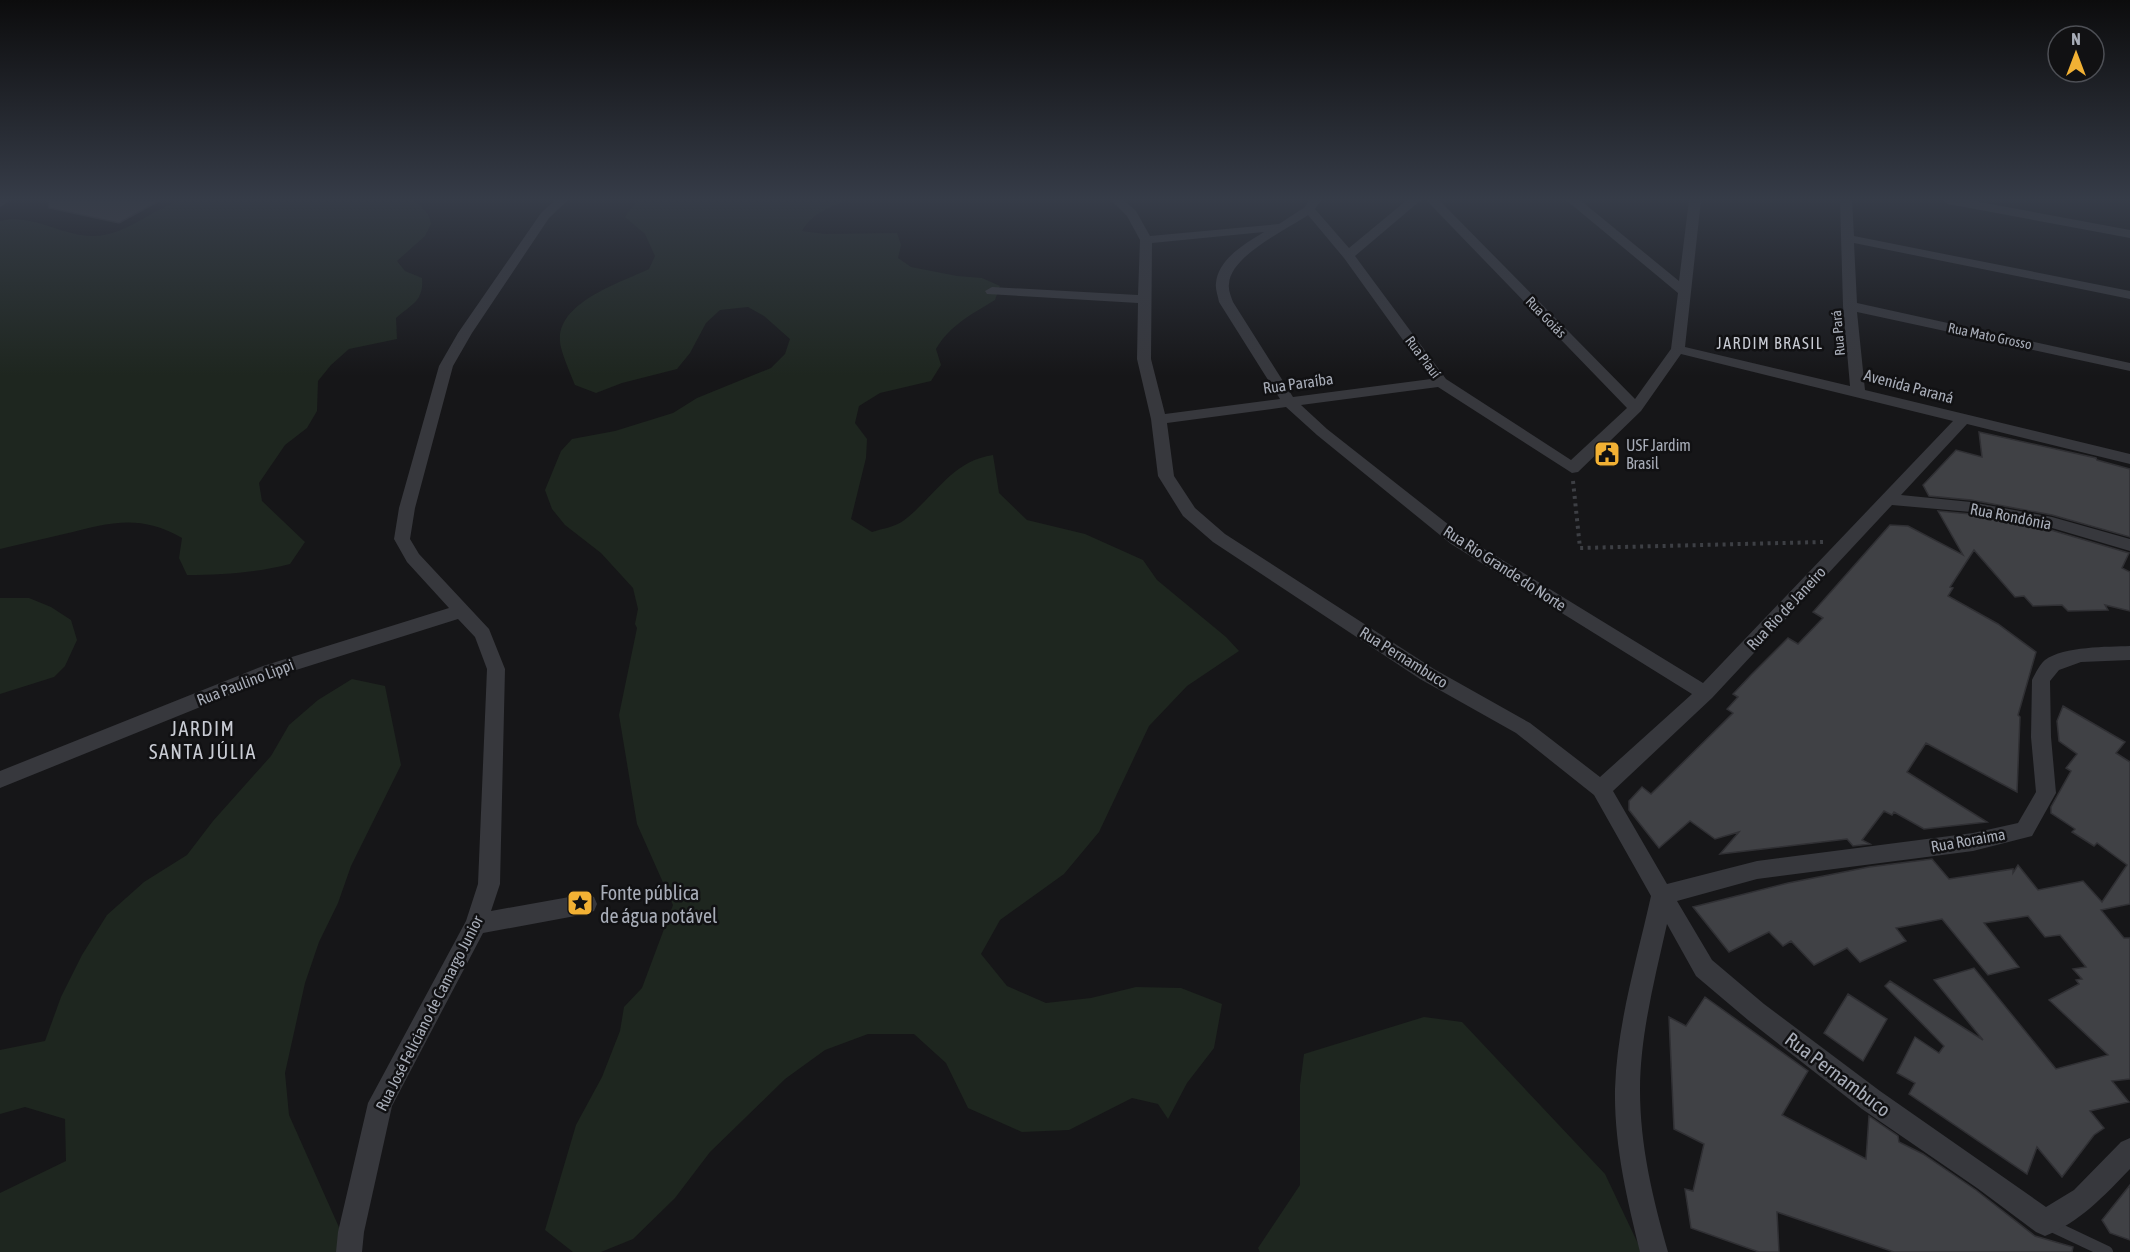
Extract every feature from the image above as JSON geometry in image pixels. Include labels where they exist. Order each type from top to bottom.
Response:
[{"type":"street","name":"Rua José Feliciano de Camargo Junior","points":[[349,1252],[351,1232],[380,1103],[476,924],[489,884],[496,669],[483,634],[413,558],[402,539],[407,508],[446,366],[465,333],[516,258]]},
{"type":"street","name":"Rua Pernambuco","points":[[1146,258],[1144,359],[1159,419],[1166,476],[1189,512],[1219,538],[1427,674],[1523,728],[1601,789],[1704,968],[1756,1012],[1871,1100],[2046,1223]]},
{"type":"street","name":"Rua Rio Grande do Norte","points":[[1237,258],[1225,271],[1222,285],[1226,302],[1289,402],[1457,540],[1705,693]]},
{"type":"street","name":"Rua Piauí","points":[[1350,258],[1441,382],[1572,468]]},
{"type":"street","name":"Rua Goiás","points":[[1489,258],[1636,408]]},
{"type":"street","points":[[1643,258],[1684,292]]},
{"type":"street","points":[[1572,468],[1636,408],[1678,349],[1688,258]]},
{"type":"street","name":"Rua Pará","points":[[1848,258],[1858,391]]},
{"type":"street","points":[[1948,258],[2130,295]]},
{"type":"street","points":[[992,291],[1145,299]]},
{"type":"street","name":"Rua Mato Grosso","points":[[1850,306],[2130,367]]},
{"type":"street","name":"Avenida Paraná","points":[[1678,349],[2130,459]]},
{"type":"street","name":"Rua Paraíba","points":[[1159,419],[1441,382]]},
{"type":"street","name":"Rua Rio de Janeiro","points":[[1601,789],[1705,693],[1963,419]]},
{"type":"street","name":"Rua Rondônia","points":[[1889,499],[1971,507],[2052,523],[2130,545]]},
{"type":"street","name":"Rua Paulino Lippi","points":[[0,780],[270,670],[462,611]]},
{"type":"street","name":"Rua Roraima","points":[[1662,895],[1757,870],[1973,842],[2025,830],[2046,793],[2041,737],[2041,680],[2052,665],[2080,655],[2130,652]]},
{"type":"street","points":[[1654,1252],[1636,1187],[1630,1125],[1629,1068],[1637,1016],[1662,895]]},
{"type":"street","points":[[476,924],[586,904]]},
{"type":"street","points":[[2046,1223],[2083,1199],[2130,1151]]},
{"type":"lane","points":[[2046,1223],[2107,1252]]},
{"type":"path","points":[[1572,468],[1580,548],[1850,541]]},
{"type":"shaded area","points":[[0,258],[400,258],[397,261],[405,271],[422,278],[419,297],[396,318],[397,339],[349,349],[331,365],[318,381],[317,411],[307,428],[285,445],[259,483],[262,501],[305,542],[290,564],[226,574],[187,575],[179,558],[182,538],[152,525],[124,522],[95,526],[0,549]]},
{"type":"shaded area","points":[[654,258],[899,258],[911,267],[957,276],[982,278],[1000,286],[995,300],[962,321],[948,333],[936,349],[941,365],[931,381],[880,393],[859,406],[855,423],[867,439],[866,458],[851,519],[872,532],[896,525],[914,512],[954,472],[978,459],[993,455],[999,493],[1027,520],[1085,534],[1143,560],[1157,580],[1226,637],[1239,651],[1187,686],[1149,726],[1099,832],[1064,874],[1000,920],[981,954],[1007,986],[1046,1003],[1091,998],[1136,987],[1181,988],[1222,1004],[1214,1048],[1187,1083],[1168,1119],[1158,1104],[1132,1098],[1069,1130],[1022,1132],[968,1108],[946,1063],[914,1034],[868,1034],[825,1050],[785,1079],[710,1152],[675,1198],[633,1239],[601,1252],[573,1252],[545,1230],[576,1125],[602,1077],[620,1031],[624,1007],[642,988],[673,905],[637,824],[619,715],[637,628],[635,624],[638,609],[633,588],[601,553],[565,525],[552,509],[545,490],[561,451],[572,439],[615,431],[673,413],[697,398],[771,368],[785,354],[790,339],[764,316],[748,307],[720,310],[706,323],[690,353],[677,369],[622,383],[596,393],[575,385],[560,345],[562,327],[569,315],[593,295],[649,269]]},
{"type":"shaded area","points":[[0,598],[29,598],[51,607],[71,620],[77,640],[65,666],[54,677],[0,694]]},
{"type":"shaded area","points":[[352,679],[385,686],[401,765],[351,866],[338,903],[319,942],[305,983],[285,1073],[289,1115],[350,1252],[0,1252],[0,1193],[66,1161],[65,1119],[25,1107],[0,1114],[0,1050],[45,1041],[61,997],[82,955],[107,915],[144,882],[187,855],[213,821],[271,756],[289,725],[318,700]]},
{"type":"shaded area","points":[[1424,1017],[1462,1022],[1605,1174],[1642,1252],[1260,1252],[1258,1248],[1300,1185],[1300,1085],[1304,1054]]},
{"type":"building","points":[[1979,432],[2096,458],[2130,469],[2130,537],[2052,515],[1971,500],[1929,496],[1923,485],[1956,450],[1982,457]]},
{"type":"building","points":[[1938,511],[1971,514],[2051,530],[2129,553],[2122,568],[2130,572],[2130,611],[2105,605],[2108,610],[2068,611],[2062,605],[2033,606],[2024,596],[2015,597],[1974,550],[1950,587],[1953,588],[1948,596],[1998,624],[2036,652],[2018,715],[2020,717],[2017,792],[1926,743],[1907,772],[1987,822],[1924,829],[1894,812],[1892,815],[1884,811],[1862,840],[1870,844],[1853,846],[1847,839],[1720,854],[1739,832],[1715,839],[1690,821],[1659,848],[1629,810],[1629,801],[1642,787],[1651,794],[1733,713],[1727,709],[1738,697],[1733,694],[1751,675],[1788,638],[1798,644],[1823,618],[1813,612],[1890,525],[1908,526],[1963,555]]},
{"type":"building","points":[[2063,706],[2125,742],[2116,753],[2130,762],[2130,904],[2101,910],[2124,938],[2130,938],[2130,1079],[2112,1081],[2129,1102],[2090,1111],[2104,1128],[2094,1135],[2062,1177],[2037,1147],[2027,1174],[1909,1094],[1915,1083],[1897,1073],[1915,1037],[1939,1053],[1944,1046],[1885,986],[1890,981],[1983,1040],[1934,980],[1974,968],[2056,1069],[2108,1055],[2049,1000],[2079,984],[2076,980],[2082,979],[2073,969],[2086,967],[2060,935],[2045,937],[2028,916],[1984,923],[2019,967],[1988,975],[1942,919],[1896,928],[1906,941],[1860,962],[1847,948],[1814,965],[1791,941],[1783,946],[1769,932],[1729,952],[1693,907],[1788,883],[1869,867],[1932,859],[1949,879],[2013,869],[2013,873],[2018,865],[2038,890],[2083,881],[2102,902],[2127,865],[2097,843],[2094,846],[2072,832],[2075,829],[2051,813],[2051,807],[2071,771],[2066,768],[2077,754],[2059,741],[2057,721]]},
{"type":"building","points":[[1848,994],[1887,1019],[1863,1061],[1824,1033]]},
{"type":"building","points":[[1705,997],[1808,1071],[1782,1115],[1866,1159],[1869,1116],[1898,1136],[1899,1142],[1923,1154],[1976,1190],[2035,1236],[2073,1247],[2072,1252],[1894,1252],[1777,1212],[1779,1252],[1759,1252],[1691,1228],[1685,1189],[1693,1191],[1704,1144],[1674,1129],[1669,1017],[1686,1026]]},
{"type":"building","points":[[2130,1185],[2130,1240],[2110,1233],[2102,1220]]},
{"type":"place","name":"USF Jardim Brasil","points":[[1607,454]]},
{"type":"place","name":"Fonte pública de água potável","points":[[580,903]]},
{"type":"district","name":"JARDIM BRASIL","points":[[1770,343]]},
{"type":"district","name":"JARDIM SANTA JÚLIA","points":[[203,740]]}]
